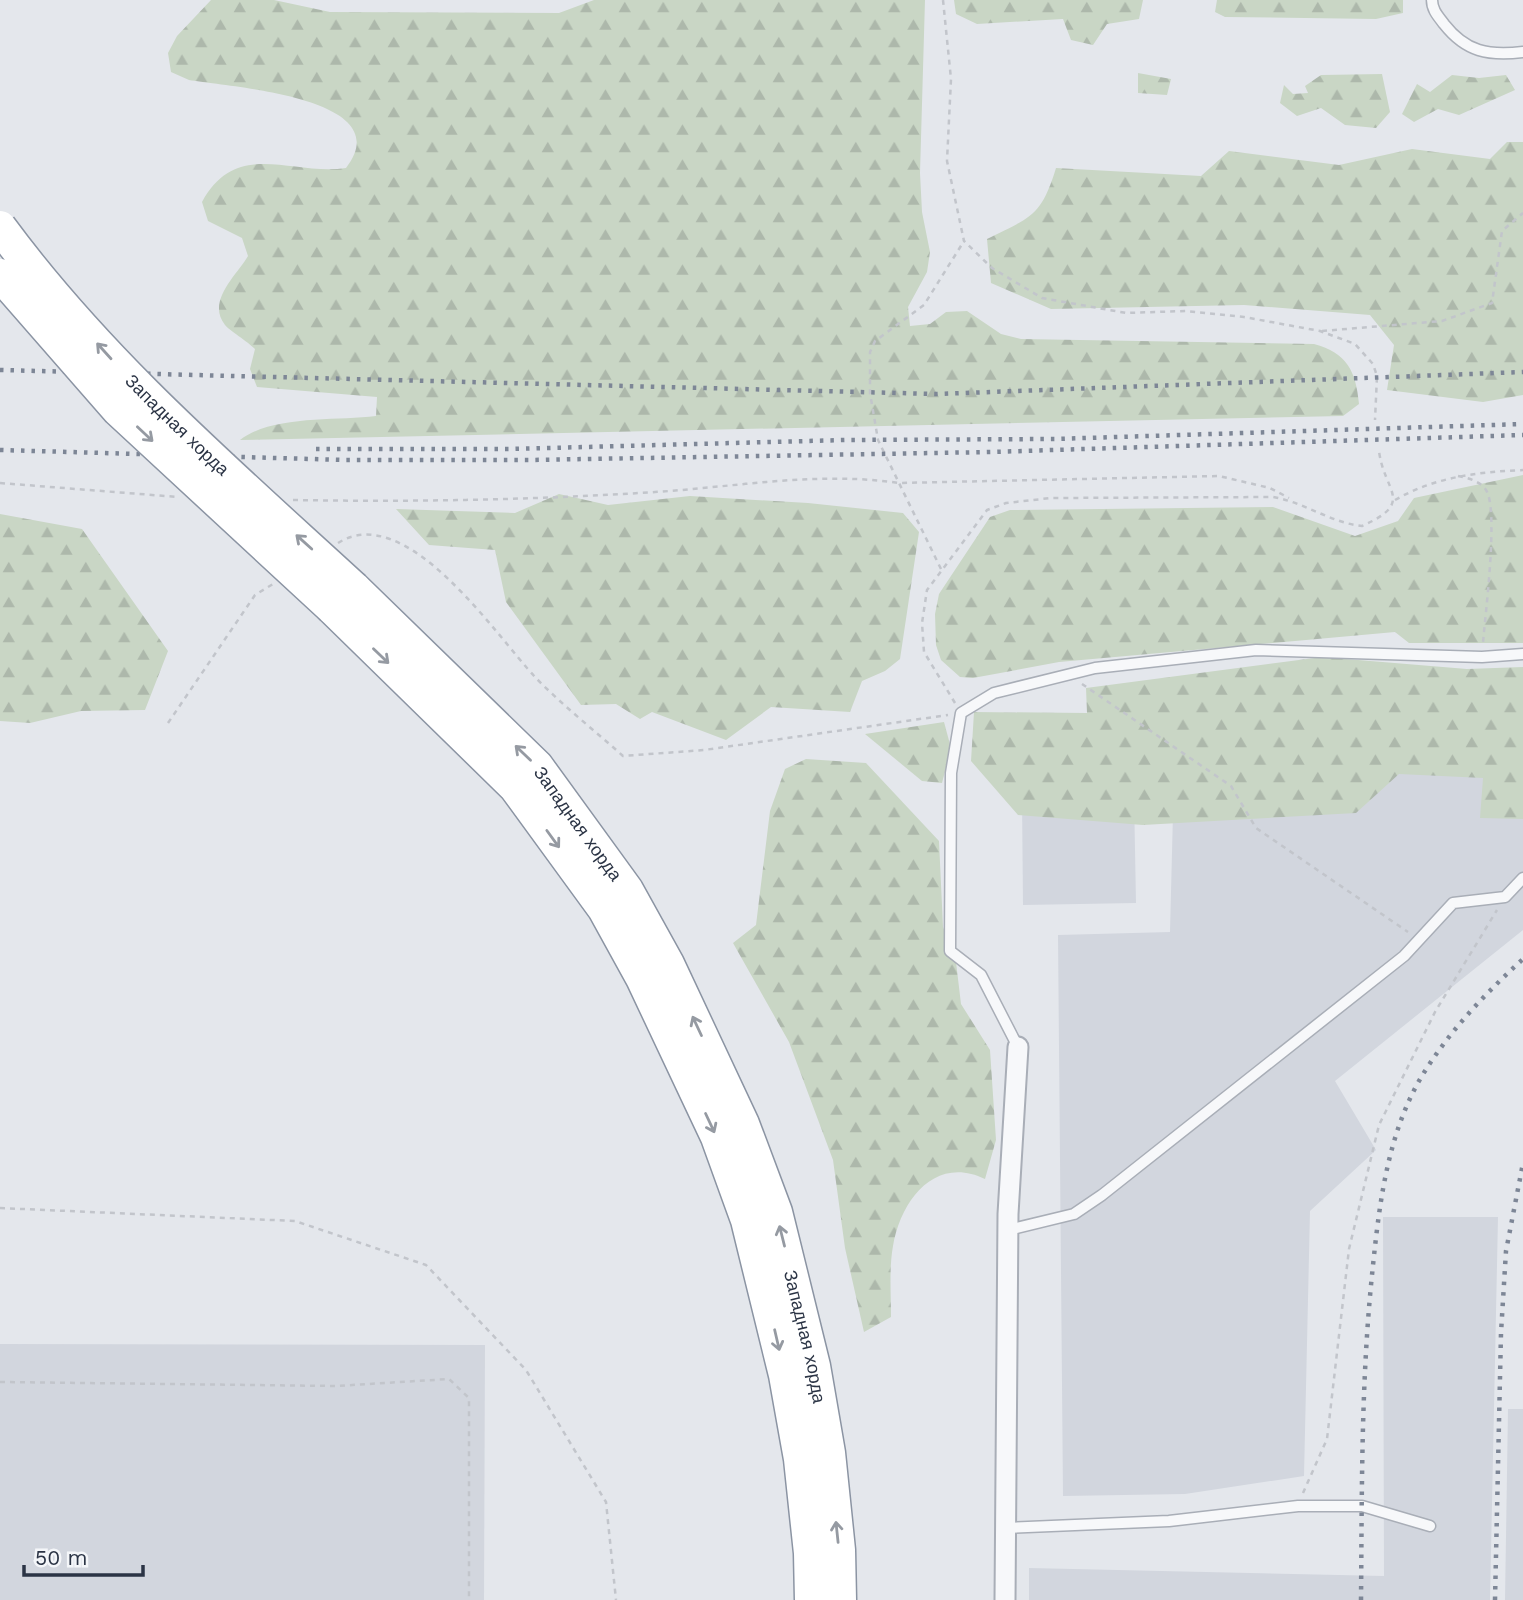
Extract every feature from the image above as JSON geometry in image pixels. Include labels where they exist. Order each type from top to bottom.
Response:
[{"type":"highway","name":"Западная хорда","points":[[0,227],[25,261],[146,398],[343,598],[515,787],[604,909],[642,978],[717,1137],[747,1220],[785,1375],[800,1460],[810,1553],[811,1600]]},
{"type":"highway","name":"Западная хорда","points":[[0,275],[118,410],[343,598],[537,766],[627,890],[668,964],[743,1124],[776,1212],[811,1354],[829,1453],[839,1550],[840,1600]]},
{"type":"street","points":[[1005,1600],[1008,1230],[1018,1047]]},
{"type":"lane","points":[[1432,0],[1432,8],[1460,44],[1500,55],[1523,52]]},
{"type":"lane","points":[[1018,1047],[981,975],[950,951],[951,773],[961,713],[994,694],[1095,668],[1256,650],[1482,657],[1523,654]]},
{"type":"lane","points":[[1008,1230],[1074,1214],[1102,1195],[1404,956],[1453,903],[1505,897],[1523,878]]},
{"type":"lane","points":[[1006,1528],[1169,1521],[1298,1506],[1362,1506],[1430,1526]]},
{"type":"path","points":[[943,0],[951,79],[947,161],[964,241],[992,268],[1042,298],[1126,313],[1186,311],[1244,317],[1320,331],[1355,344],[1373,365],[1377,376],[1375,420]]},
{"type":"path","points":[[1320,331],[1441,321],[1492,303],[1502,231],[1523,213]]},
{"type":"path","points":[[941,569],[878,440],[870,393],[870,352],[875,341],[924,305],[964,241]]},
{"type":"path","points":[[1379,451],[1395,500]]},
{"type":"path","points":[[284,500],[390,502],[616,495],[743,482],[852,478],[899,483],[1219,476],[1270,488],[1324,515],[1362,526],[1380,518],[1391,509],[1395,500],[1412,490],[1458,476],[1523,470]]},
{"type":"path","points":[[1458,476],[1474,480],[1486,489],[1490,498],[1492,529],[1482,657]]},
{"type":"path","points":[[0,483],[181,497]]},
{"type":"path","points":[[334,546],[345,539],[381,534],[429,559],[538,679],[623,756],[704,750],[961,713],[924,652],[922,623],[927,590],[987,510],[1006,503],[1051,498],[1273,497],[1294,501]]},
{"type":"path","points":[[168,723],[255,595],[278,581]]},
{"type":"path","points":[[1068,675],[1231,786],[1256,828],[1419,940]]},
{"type":"path","points":[[1298,1506],[1327,1439],[1349,1249],[1379,1125],[1435,1012],[1505,897]]},
{"type":"path","points":[[0,1208],[295,1221],[426,1265],[526,1370],[607,1502],[616,1600]]},
{"type":"path","points":[[0,1382],[336,1386],[449,1379],[469,1398],[468,1600]]},
{"type":"shaded area","points":[[1523,713],[1523,930],[1335,1081],[1376,1150],[1310,1211],[1304,1476],[1185,1494],[1063,1496],[1058,935],[1170,932],[1175,734]]},
{"type":"shaded area","points":[[1134,796],[1136,903],[1023,905],[1022,798]]},
{"type":"shaded area","points":[[1383,1217],[1498,1217],[1490,1600],[1029,1600],[1029,1568],[1384,1576]]},
{"type":"shaded area","points":[[0,1344],[485,1345],[484,1600],[0,1600]]},
{"type":"shaded area","points":[[1508,1409],[1523,1409],[1523,1600],[1505,1600]]},
{"type":"green space","points":[[211,0],[274,0],[330,12],[559,13],[594,0],[925,0],[920,173],[922,212],[930,252],[927,272],[908,307],[910,326],[930,324],[946,312],[967,311],[1001,334],[1021,339],[1314,344],[1335,353],[1348,365],[1355,382],[1359,404],[1343,416],[240,440],[269,426],[286,423],[376,416],[377,397],[257,387],[250,369],[255,349],[227,327],[220,316],[219,307],[225,289],[248,256],[242,238],[208,221],[202,202],[216,182],[232,171],[248,165],[346,168],[357,144],[350,125],[331,111],[303,100],[271,92],[189,80],[171,72],[168,53],[177,36]]},
{"type":"green space","points":[[954,0],[1143,0],[1139,19],[1107,24],[1093,45],[1071,40],[1063,19],[977,24],[956,14]]},
{"type":"green space","points":[[1217,0],[1403,0],[1403,13],[1376,19],[1225,17],[1215,12]]},
{"type":"green space","points":[[1138,73],[1171,79],[1167,95],[1138,93]]},
{"type":"green space","points":[[1382,74],[1390,112],[1376,128],[1345,125],[1321,108],[1297,116],[1280,103],[1284,85],[1293,94],[1308,93],[1305,86],[1321,75]]},
{"type":"green space","points":[[1452,75],[1479,78],[1506,75],[1515,90],[1459,115],[1438,109],[1414,122],[1402,114],[1417,84],[1430,92]]},
{"type":"green space","points":[[1507,142],[1523,142],[1523,395],[1483,402],[1387,390],[1394,345],[1370,315],[1244,305],[1051,309],[991,283],[987,239],[1032,214],[1045,197],[1056,168],[1201,176],[1229,151],[1339,165],[1412,149],[1490,159]]},
{"type":"green space","points":[[1523,475],[1523,643],[1409,643],[1395,632],[1059,662],[973,678],[960,677],[941,660],[936,645],[935,614],[939,594],[990,517],[1010,510],[1273,507],[1355,536],[1398,521],[1414,498]]},
{"type":"green space","points":[[559,494],[608,505],[690,496],[808,503],[903,513],[919,532],[900,659],[885,671],[862,681],[850,712],[771,707],[726,740],[652,712],[640,719],[616,704],[581,705],[506,602],[495,550],[429,545],[396,509],[515,513]]},
{"type":"green space","points":[[0,514],[82,529],[168,651],[145,710],[81,711],[30,723],[0,721]]},
{"type":"green space","points":[[1322,657],[1467,669],[1523,667],[1523,819],[1480,818],[1483,778],[1399,774],[1356,813],[1143,825],[1018,815],[971,761],[974,712],[1087,713],[1086,688]]},
{"type":"green space","points":[[944,722],[951,748],[942,783],[922,781],[865,734]]},
{"type":"green space","points":[[806,759],[866,763],[939,841],[943,927],[956,962],[961,1004],[990,1050],[996,1140],[985,1179],[967,1173],[951,1173],[936,1177],[913,1198],[904,1212],[893,1246],[891,1317],[864,1332],[845,1248],[833,1160],[789,1042],[733,943],[756,925],[770,811],[785,769]]},
{"type":"railway","points":[[0,370],[937,394],[1523,372]]},
{"type":"railway","points":[[316,449],[510,449],[845,440],[1055,439],[1523,424]]},
{"type":"railway","points":[[0,450],[346,460],[529,460],[991,452],[1523,435]]},
{"type":"railway","points":[[1361,1600],[1368,1316],[1378,1222],[1393,1144],[1412,1094],[1435,1055],[1471,1011],[1523,959]]},
{"type":"railway","points":[[1495,1600],[1501,1333],[1506,1251],[1523,1163]]}]
